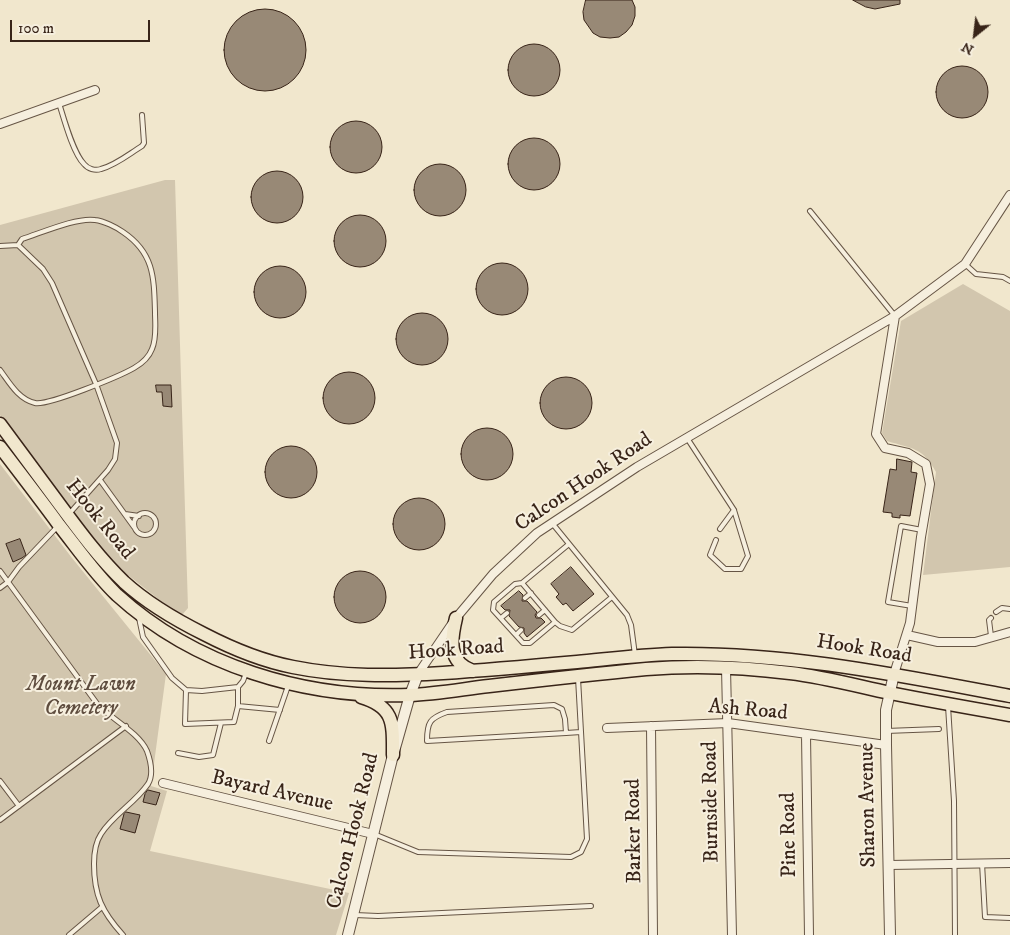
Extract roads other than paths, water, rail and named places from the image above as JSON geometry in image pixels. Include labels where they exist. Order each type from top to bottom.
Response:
[{"type":"main road","name":"Hook Road","points":[[0,424],[64,520],[88,563],[104,582],[138,612],[170,635],[192,647],[247,670],[289,684],[336,691],[410,695],[578,675],[672,667],[726,668],[790,672],[1010,715]]},
{"type":"main road","name":"Hook Road","points":[[0,447],[64,520],[126,584],[158,608],[187,626],[227,645],[261,658],[291,666],[365,675],[418,674],[695,654],[820,662],[1010,696]]},
{"type":"main road","points":[[456,618],[452,638],[453,653],[459,663],[473,671]]},
{"type":"main road","points":[[336,691],[362,697],[383,708],[389,715],[393,725],[393,755]]},
{"type":"street","points":[[0,124],[95,90]]},
{"type":"street","name":"Calcon Hook Road","points":[[348,935],[393,755],[418,674],[456,618],[493,574],[537,533],[637,467],[895,316],[965,264],[1010,195]]},
{"type":"street","points":[[894,674],[907,635],[930,484],[926,464],[908,453],[885,448],[876,434],[895,316]]},
{"type":"street","points":[[907,635],[938,642],[975,642],[1010,632]]},
{"type":"street","name":"Burnside Road","points":[[726,668],[732,935]]},
{"type":"street","name":"Sharon Avenue","points":[[890,935],[886,710],[894,674]]},
{"type":"street","name":"Ash Road","points":[[607,728],[728,723],[886,745]]},
{"type":"street","name":"Barker Road","points":[[651,726],[654,935]]},
{"type":"street","name":"Pine Road","points":[[806,735],[809,935]]},
{"type":"street","name":"Bayard Avenue","points":[[164,784],[373,834]]},
{"type":"street","points":[[889,865],[1010,863]]},
{"type":"lane","points":[[59,103],[79,158],[84,166],[93,170],[100,170],[112,165],[142,146],[144,143],[142,115]]},
{"type":"lane","points":[[810,211],[895,316]]},
{"type":"lane","points":[[0,370],[20,395],[37,404],[52,401],[135,368],[145,360],[152,350],[155,340],[154,285],[151,265],[137,242],[126,233],[117,227],[95,220],[74,222],[22,239],[18,245]]},
{"type":"lane","points":[[0,246],[18,245],[43,269],[52,283],[96,384],[117,443],[115,459],[100,480],[19,567],[8,582],[0,588]]},
{"type":"lane","points":[[965,264],[976,274],[1003,277],[1010,281]]},
{"type":"lane","points":[[687,438],[734,510],[748,556],[741,570],[725,569],[710,555],[716,540]]},
{"type":"lane","points":[[100,480],[124,514],[138,532],[144,535],[151,534],[155,528],[155,521],[151,515],[124,514]]},
{"type":"lane","points":[[720,529],[734,510]]},
{"type":"lane","points":[[134,526],[135,520],[139,516]]},
{"type":"lane","points":[[552,523],[627,615],[631,625],[635,657]]},
{"type":"lane","points":[[912,606],[888,602],[901,526],[922,530]]},
{"type":"lane","points":[[555,622],[530,643],[522,643],[493,610],[494,602],[515,584],[522,583],[569,544]]},
{"type":"lane","points":[[0,571],[98,704],[108,715],[126,726],[146,750],[152,770],[149,783],[100,834],[94,858],[97,895],[111,922],[123,935]]},
{"type":"lane","points":[[522,583],[555,622],[572,630],[612,597]]},
{"type":"lane","points":[[525,598],[531,593]]},
{"type":"lane","points":[[996,612],[1002,608],[1010,609]]},
{"type":"lane","points":[[539,615],[545,610]]},
{"type":"lane","points":[[138,612],[143,637],[172,678],[186,690],[202,691],[238,687]]},
{"type":"lane","points":[[501,618],[507,613]]},
{"type":"lane","points":[[991,618],[989,620],[991,636]]},
{"type":"lane","points":[[516,635],[522,630]]},
{"type":"lane","points":[[186,690],[185,724],[234,722],[238,706],[238,687],[243,681],[247,670]]},
{"type":"lane","points":[[373,834],[418,852],[571,858],[582,852],[587,839],[578,675]]},
{"type":"lane","points":[[269,741],[289,684]]},
{"type":"lane","points":[[948,704],[954,801],[955,935]]},
{"type":"lane","points":[[566,733],[562,709],[554,705],[448,712],[434,717],[427,727],[427,741],[566,733],[581,732]]},
{"type":"lane","points":[[238,706],[280,710]]},
{"type":"lane","points":[[178,753],[199,757],[213,755],[221,723]]},
{"type":"lane","points":[[0,820],[126,726]]},
{"type":"lane","points":[[886,731],[939,729]]},
{"type":"lane","points":[[0,781],[19,806]]},
{"type":"lane","points":[[982,864],[985,917],[1010,918]]},
{"type":"lane","points":[[353,914],[378,916],[591,906]]},
{"type":"lane","points":[[68,935],[102,907]]},
{"type":"park label","name":"Mount Lawn Cemetery","points":[[81,698]]}]
